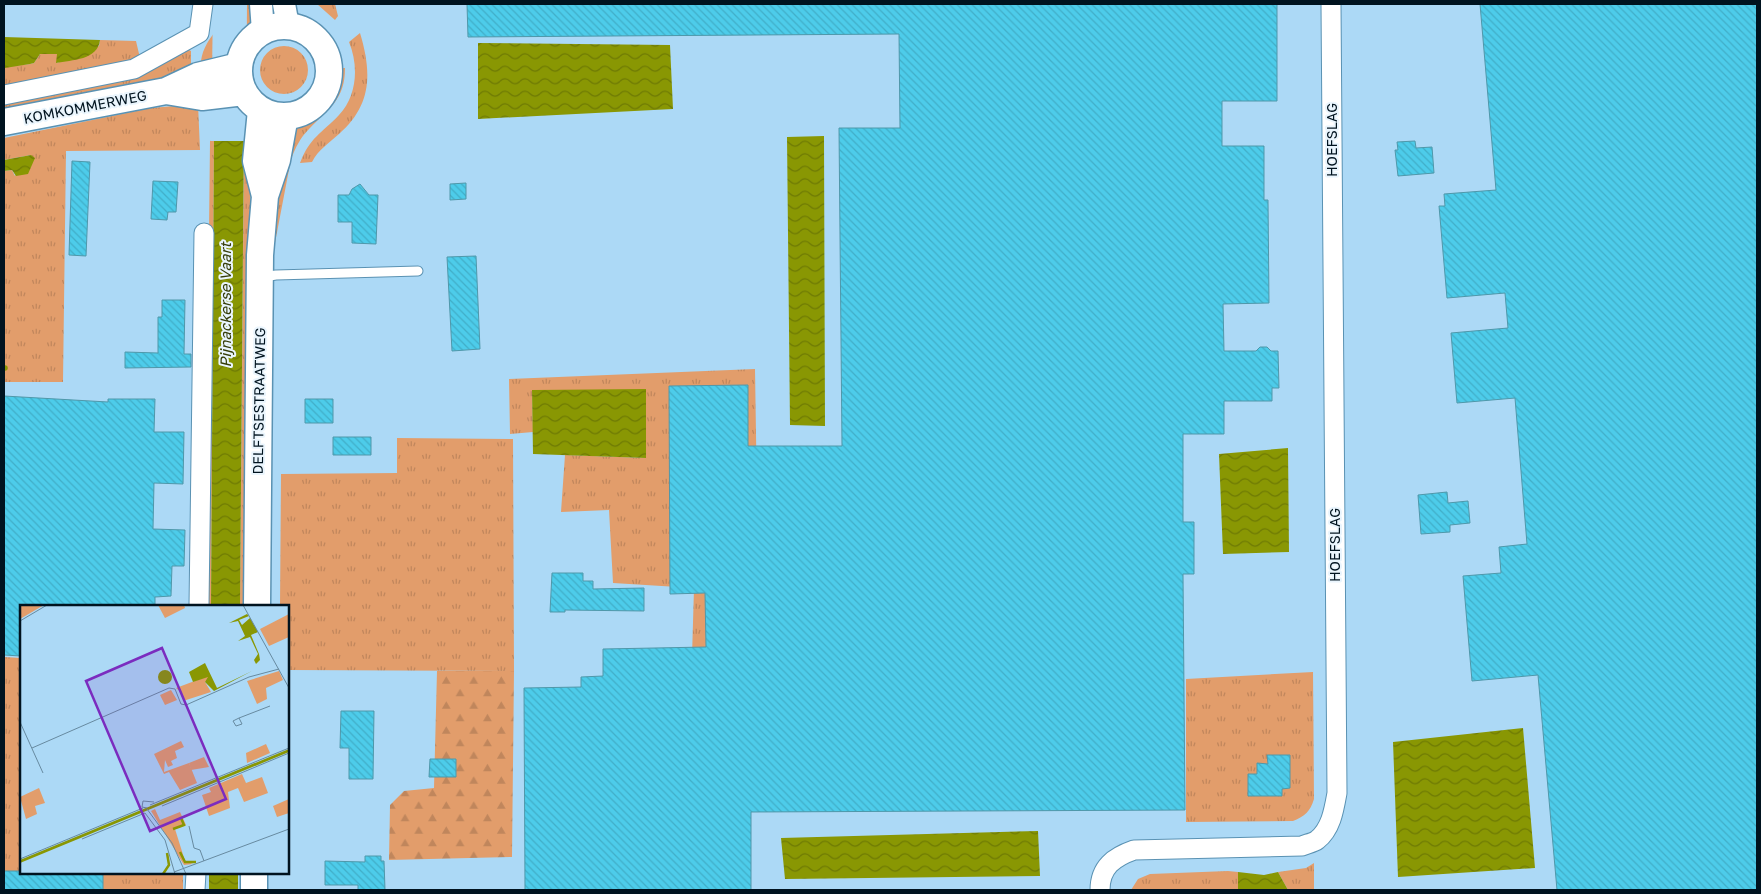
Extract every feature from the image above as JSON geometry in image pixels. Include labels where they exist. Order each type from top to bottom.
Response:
[{"type":"main road","points":[[271,25],[307,32],[316,38],[327,57],[330,69],[324,92],[317,102],[302,112],[260,105],[240,79],[239,66],[245,49],[271,25]]},
{"type":"main road","name":"KOMKOMMERWEG","points":[[211,85],[239,66]]},
{"type":"main road","name":"KOMKOMMERWEG","points":[[4,122],[166,91],[198,76],[211,85],[260,105]]},
{"type":"main road","name":"DELFTSESTRAATWEG","points":[[257,605],[260,277],[265,196],[277,160],[260,105]]},
{"type":"main road","points":[[254,874],[254,890]]},
{"type":"street","name":"KOMKOMMERWEG","points":[[4,95],[134,69],[199,33],[203,4]]},
{"type":"street","points":[[262,4],[271,25]]},
{"type":"street","name":"HOEFSLAG","points":[[1100,890],[1106,867],[1118,856],[1134,850],[1302,846],[1316,840],[1329,826],[1334,810],[1337,793],[1331,4]]},
{"type":"street","points":[[199,605],[204,233]]},
{"type":"street","points":[[195,890],[196,874]]},
{"type":"lane","points":[[260,277],[418,270]]},
{"type":"green space","points":[[240,4],[254,4],[252,24],[249,30],[230,48],[201,68],[201,59],[209,41]]},
{"type":"green space","points":[[317,4],[335,4],[338,16],[335,20]]},
{"type":"green space","points":[[360,33],[367,75],[366,88],[358,112],[350,123],[321,150],[312,162],[300,163],[312,141],[339,115],[350,99],[355,71],[349,42]]},
{"type":"green space","points":[[100,40],[136,41],[140,58],[4,87],[4,67],[34,63],[40,54],[57,54],[57,63],[99,46]]},
{"type":"green space","points":[[279,46],[289,46],[301,53],[308,65],[308,75],[301,87],[289,94],[279,94],[271,90],[264,83],[260,75],[260,65],[264,57],[271,50]]},
{"type":"green space","points":[[187,49],[191,51],[191,71],[151,83],[4,114],[4,102]]},
{"type":"green space","points":[[337,68],[345,68],[339,96],[303,136],[291,159],[274,248],[272,249],[275,216],[281,185],[297,123],[317,111],[326,101],[332,89]]},
{"type":"green space","points":[[198,104],[200,150],[66,151],[63,382],[4,382],[4,171],[12,170],[15,176],[31,155],[4,160],[4,138],[151,108]]},
{"type":"green space","points":[[214,140],[211,605],[205,605],[210,141]]},
{"type":"green space","points":[[244,141],[252,141],[249,251],[246,605],[240,605]]},
{"type":"green space","points":[[755,369],[760,692],[691,691],[694,588],[613,583],[609,510],[561,512],[565,455],[646,458],[532,390],[533,432],[510,434],[509,379]]},
{"type":"green space","points":[[397,438],[513,439],[514,671],[289,670],[289,605],[280,605],[281,474],[397,473]]},
{"type":"green space","points":[[4,657],[20,658],[20,874],[183,874],[183,890],[4,890]]},
{"type":"green space","points":[[437,671],[514,671],[512,857],[389,860],[390,805],[404,791],[434,788]]},
{"type":"green space","points":[[1313,672],[1314,799],[1309,810],[1293,821],[1186,822],[1186,679]]},
{"type":"green space","points":[[1314,863],[1314,890],[1288,890],[1278,872],[1306,868]]},
{"type":"green space","points":[[1238,872],[1238,890],[1131,890],[1138,879],[1150,874]]},
{"type":"water","name":"Pijnackerse Vaart","points":[[245,4],[240,605],[211,605],[214,140]]},
{"type":"water","points":[[4,37],[100,40],[95,52],[83,58],[56,63],[57,54],[40,54],[34,63],[5,68]]},
{"type":"water","points":[[478,43],[670,45],[673,109],[478,119]]},
{"type":"water","points":[[824,136],[825,426],[790,425],[787,137]]},
{"type":"water","points":[[31,155],[35,158],[28,174],[16,176],[12,170],[4,171],[4,160]]},
{"type":"water","points":[[646,389],[646,458],[533,454],[532,390]]},
{"type":"water","points":[[1288,448],[1289,552],[1223,554],[1219,454]]},
{"type":"water","points":[[1523,728],[1535,868],[1398,877],[1393,742]]},
{"type":"water","points":[[1038,831],[1040,876],[785,879],[781,838]]},
{"type":"water","points":[[1238,872],[1264,875],[1278,872],[1288,890],[1238,890]]},
{"type":"water","points":[[209,874],[238,874],[238,890],[209,890]]},
{"type":"pier","points":[[213,4],[247,4],[246,141],[211,141]]},
{"type":"building","points":[[467,4],[1277,4],[1277,101],[1222,101],[1222,146],[1264,146],[1264,200],[1268,200],[1269,303],[1223,304],[1224,351],[1256,351],[1260,347],[1267,347],[1271,351],[1278,351],[1279,388],[1272,388],[1272,401],[1224,401],[1224,434],[1183,434],[1183,522],[1194,522],[1194,574],[1183,574],[1185,810],[751,812],[751,890],[525,890],[524,688],[581,687],[581,677],[603,676],[603,649],[706,647],[705,593],[670,594],[669,386],[748,385],[748,446],[842,446],[839,128],[900,128],[899,34],[468,37]]},
{"type":"building","points":[[1480,4],[1757,4],[1757,890],[1557,890],[1538,675],[1472,681],[1463,576],[1501,573],[1499,547],[1527,544],[1515,398],[1457,403],[1451,333],[1508,328],[1505,293],[1447,298],[1439,206],[1445,206],[1444,194],[1496,190]]},
{"type":"building","points":[[1415,141],[1416,148],[1432,147],[1434,173],[1398,176],[1395,150],[1398,150],[1397,142]]},
{"type":"building","points":[[72,161],[90,162],[86,256],[69,255]]},
{"type":"building","points":[[153,181],[178,182],[176,212],[168,212],[167,220],[151,219]]},
{"type":"building","points":[[466,183],[466,199],[450,200],[450,184]]},
{"type":"building","points":[[360,184],[369,195],[378,195],[376,244],[352,243],[352,222],[338,222],[338,195],[349,195],[352,189]]},
{"type":"building","points":[[476,256],[480,349],[452,351],[447,257]]},
{"type":"building","points":[[162,300],[185,300],[184,354],[191,354],[191,367],[125,368],[125,352],[158,353],[158,317],[162,317]]},
{"type":"building","points":[[4,396],[108,402],[108,399],[155,399],[154,432],[184,432],[183,484],[154,483],[153,529],[185,530],[184,566],[172,566],[171,596],[155,597],[155,605],[20,605],[20,656],[4,655]]},
{"type":"building","points":[[305,399],[333,399],[333,423],[305,423]]},
{"type":"building","points":[[333,437],[371,437],[371,455],[333,455]]},
{"type":"building","points":[[1447,492],[1448,503],[1468,501],[1470,523],[1450,525],[1450,532],[1421,534],[1418,495]]},
{"type":"building","points":[[552,573],[583,573],[583,581],[593,581],[593,589],[644,588],[644,611],[565,610],[565,612],[550,612]]},
{"type":"building","points":[[341,711],[374,711],[373,779],[349,779],[349,748],[340,748]]},
{"type":"building","points":[[1267,755],[1290,755],[1290,788],[1282,789],[1282,796],[1248,796],[1248,774],[1257,774],[1257,763],[1268,764]]},
{"type":"building","points":[[430,759],[456,759],[456,777],[429,777]]},
{"type":"building","points":[[365,856],[381,856],[381,861],[384,861],[385,890],[358,890],[358,885],[325,885],[325,861],[365,862]]},
{"type":"building","points":[[4,871],[20,871],[20,874],[103,874],[103,890],[4,890]]}]
